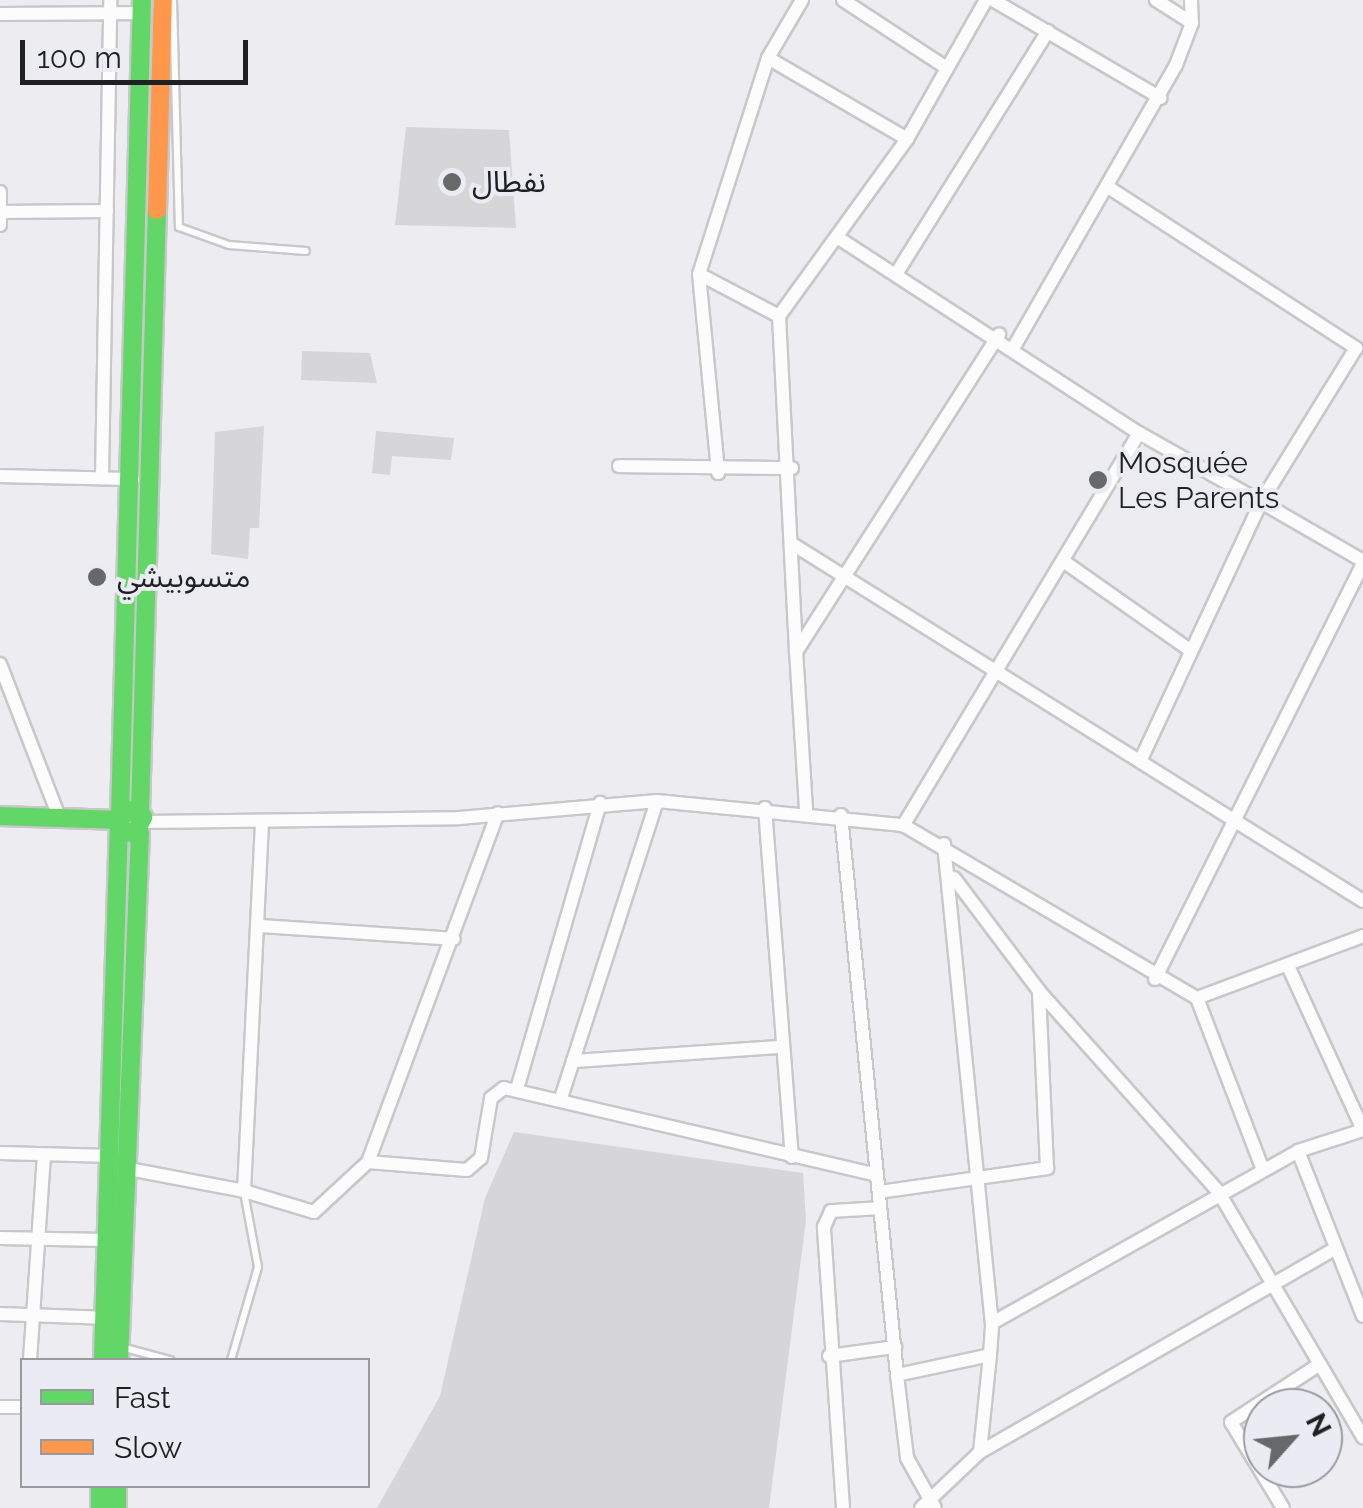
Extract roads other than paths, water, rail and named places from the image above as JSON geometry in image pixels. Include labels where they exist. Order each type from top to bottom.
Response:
[{"type":"main road","points":[[103,1358],[113,1319],[129,1163],[131,822],[141,479],[163,0]]},
{"type":"main road","points":[[141,479],[143,7]]},
{"type":"main road","points":[[0,816],[131,822]]},
{"type":"main road","points":[[119,1354],[106,1240],[108,1156],[131,822]]},
{"type":"street","points":[[718,473],[699,274],[768,58],[802,0]]},
{"type":"street","points":[[843,0],[947,68]]},
{"type":"street","points":[[1156,0],[1192,22]]},
{"type":"street","points":[[1015,345],[1160,98],[1192,22],[1192,0]]},
{"type":"street","points":[[806,810],[796,652],[792,468],[778,316],[840,239],[907,139],[947,68],[998,2],[1160,98]]},
{"type":"street","points":[[0,14],[82,6],[143,7]]},
{"type":"street","points":[[102,478],[111,6]]},
{"type":"street","points":[[898,271],[1048,31]]},
{"type":"street","points":[[768,58],[907,139]]},
{"type":"street","points":[[1108,187],[1359,350],[1261,502],[1188,648],[1140,761]]},
{"type":"street","points":[[0,192],[0,225]]},
{"type":"street","points":[[0,212],[106,211]]},
{"type":"street","points":[[840,239],[998,334],[1139,432],[1363,563],[1238,824],[1155,978]]},
{"type":"street","points":[[699,274],[778,316]]},
{"type":"street","points":[[796,652],[998,334]]},
{"type":"street","points":[[903,825],[1066,563],[1139,432]]},
{"type":"street","points":[[619,466],[718,473],[792,468]]},
{"type":"street","points":[[0,476],[141,479]]},
{"type":"street","points":[[794,545],[1000,670],[1363,902]]},
{"type":"street","points":[[1066,563],[1188,648]]},
{"type":"street","points":[[0,664],[59,818]]},
{"type":"street","points":[[131,822],[262,822],[498,813],[656,801],[806,810],[903,825],[944,843],[1155,978],[1197,998],[1262,1167]]},
{"type":"street","points":[[561,1098],[656,801]]},
{"type":"street","points":[[517,1088],[600,803]]},
{"type":"street","points":[[765,808],[780,1047],[792,1157]]},
{"type":"street","points":[[0,1154],[108,1156],[314,1212],[368,1162],[498,813]]},
{"type":"street","points":[[841,815],[908,1458],[929,1505],[980,1452],[1335,1249]]},
{"type":"street","points":[[244,1191],[262,822]]},
{"type":"street","points":[[944,843],[954,878],[992,1324],[980,1452]]},
{"type":"street","points":[[954,878],[1040,991],[1218,1192],[1363,1437]]},
{"type":"street","points":[[259,926],[454,939]]},
{"type":"street","points":[[1197,998],[1363,936]]},
{"type":"street","points":[[992,1324],[1262,1167],[1363,1130],[1288,966]]},
{"type":"street","points":[[878,1192],[1037,1174],[1052,1160],[1040,991]]},
{"type":"street","points":[[572,1062],[780,1047]]},
{"type":"street","points":[[368,1162],[467,1170],[481,1158],[491,1098],[517,1088],[878,1175]]},
{"type":"street","points":[[1298,1152],[1363,1316]]},
{"type":"street","points":[[30,1358],[44,1154]]},
{"type":"street","points":[[843,1508],[829,1356],[826,1216],[880,1208]]},
{"type":"street","points":[[0,1238],[106,1240]]},
{"type":"street","points":[[0,1314],[113,1319]]},
{"type":"street","points":[[829,1356],[894,1347]]},
{"type":"street","points":[[898,1375],[990,1355]]},
{"type":"street","points":[[1283,1508],[1231,1422],[1320,1364]]},
{"type":"lane","points":[[173,0],[179,226],[229,245],[306,251]]},
{"type":"lane","points":[[232,1358],[258,1267],[244,1191]]},
{"type":"lane","points":[[119,1354],[153,1358]]},
{"type":"place","name":"نفطال","points":[[452,182]]},
{"type":"place","name":"Mosquée Les Parents","points":[[1098,480]]},
{"type":"place","name":"متسوبيشي","points":[[97,577]]}]
